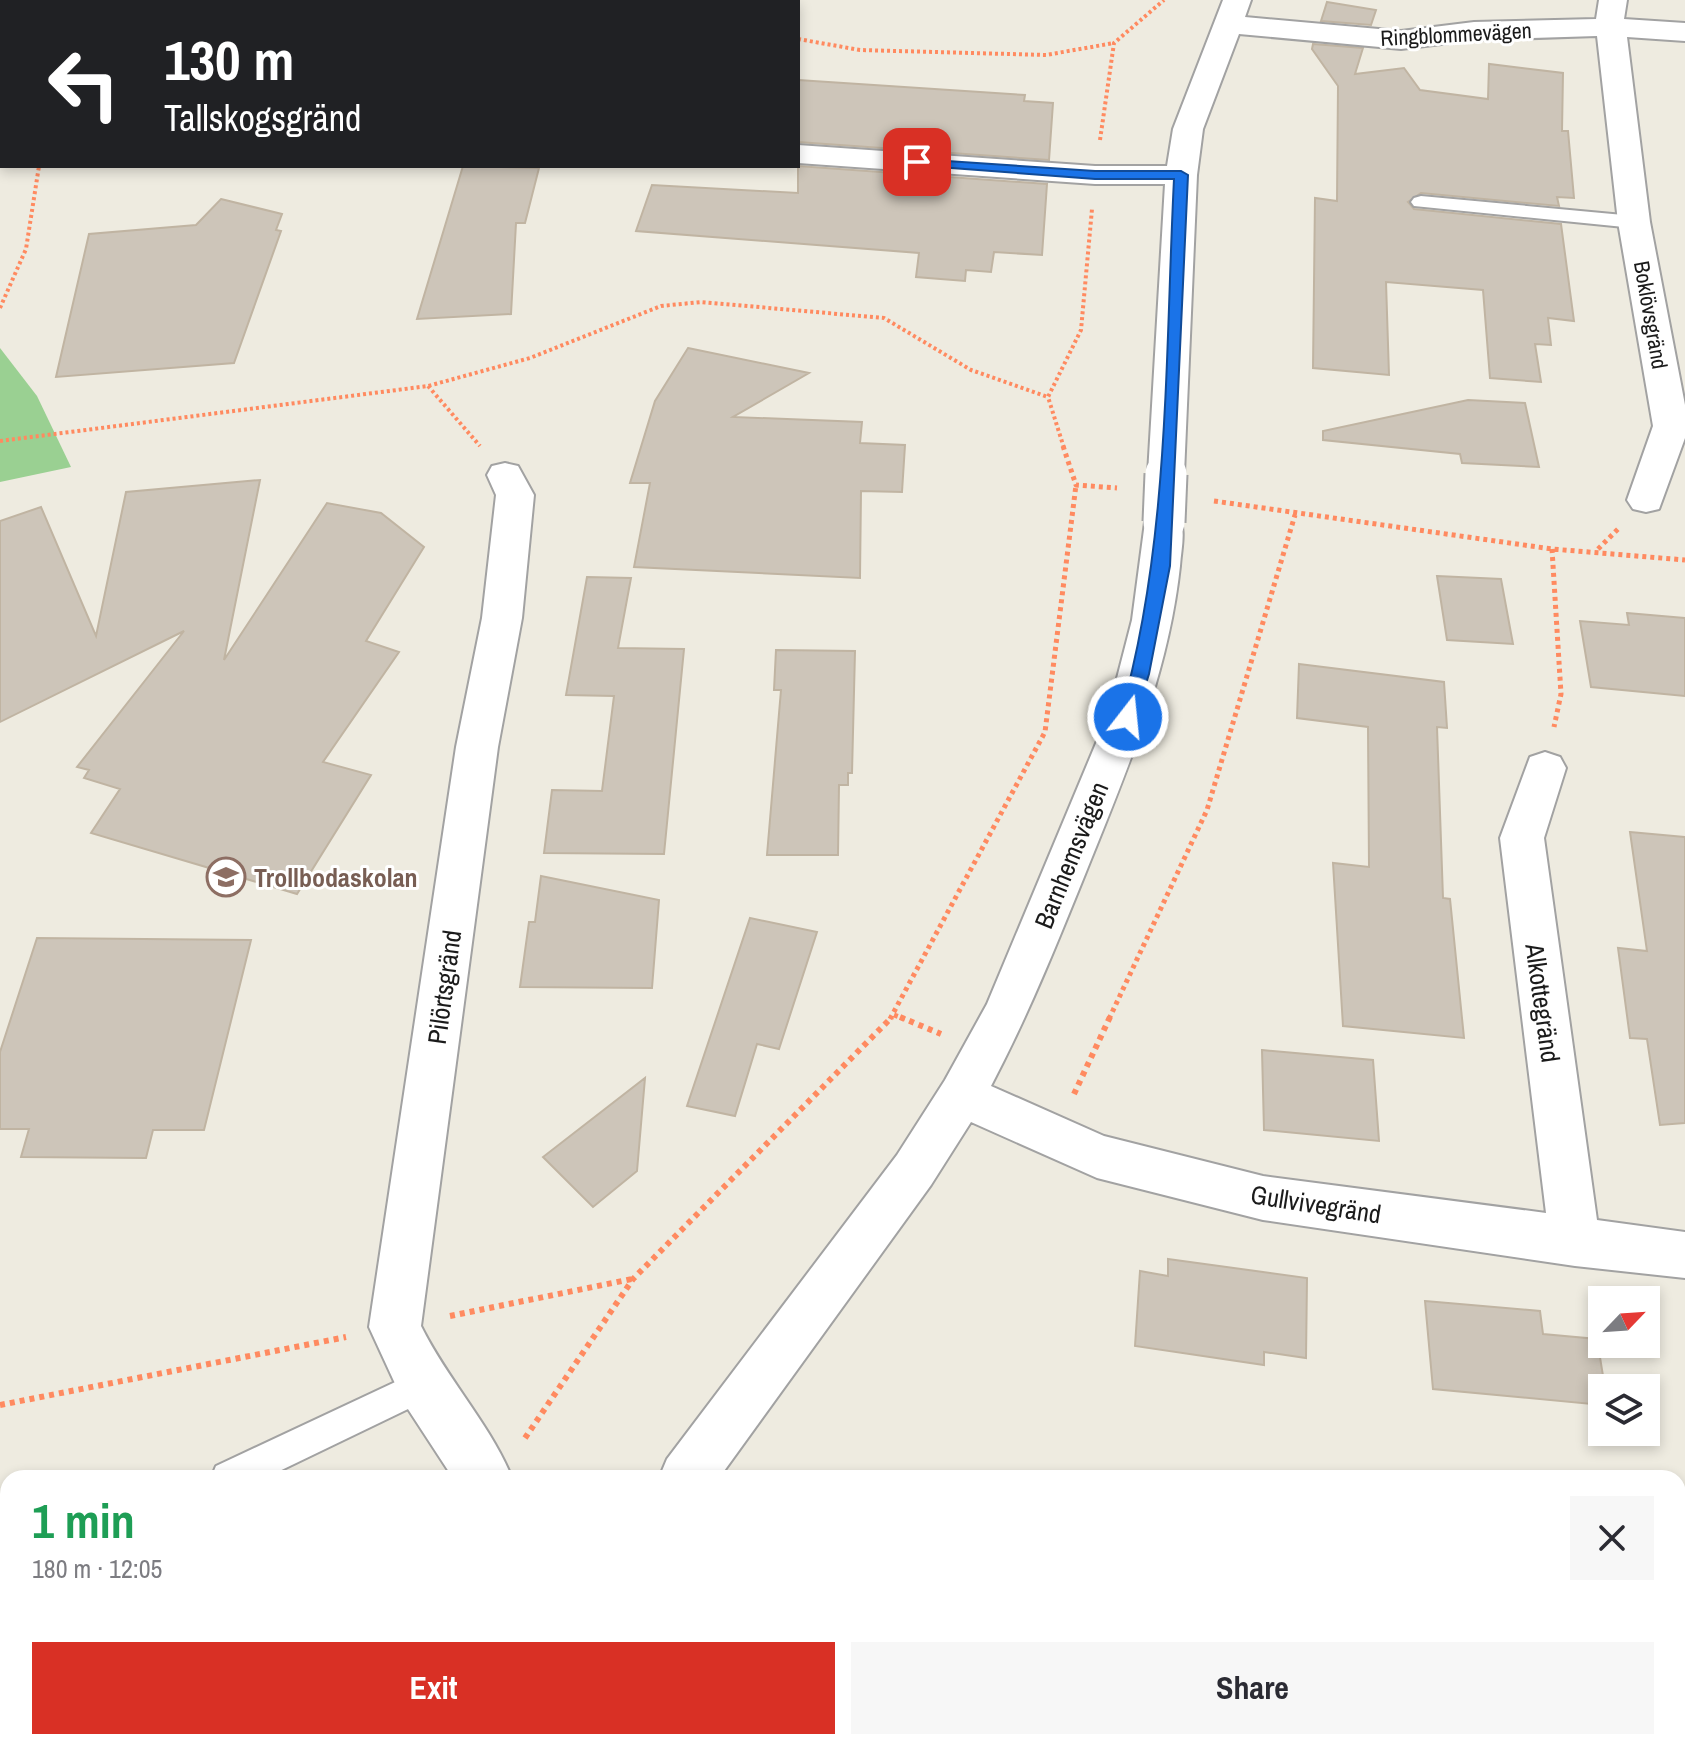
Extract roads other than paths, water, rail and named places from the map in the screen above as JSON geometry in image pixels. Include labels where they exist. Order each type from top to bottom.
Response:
[{"type":"street","name":"Ringblommevägen","points":[[1232,12],[1320,35],[1401,40],[1612,14],[1685,32]]},
{"type":"street","name":"Barnhemsvägen","points":[[692,1470],[914,1170],[962,1095],[1008,1009],[1128,717],[1141,674],[1162,566],[1181,175],[1188,129],[1232,12]]},
{"type":"street","name":"Boklövsgränd","points":[[1612,14],[1634,222],[1671,426],[1646,500]]},
{"type":"street","points":[[800,154],[1095,175],[1181,175]]},
{"type":"street","name":"Pilörtsgränd","points":[[423,1385],[395,1327],[477,747],[502,618],[515,495],[505,475]]},
{"type":"street","name":"Alkottegränd","points":[[1545,768],[1522,838],[1575,1243]]},
{"type":"street","name":"Gullvivegränd","points":[[962,1095],[1097,1156],[1263,1198],[1575,1243],[1685,1255]]},
{"type":"street","points":[[423,1385],[480,1470]]},
{"type":"lane","points":[[1421,202],[1634,222]]},
{"type":"lane","points":[[245,1470],[423,1385]]},
{"type":"place","name":"Trollbodaskolan","points":[[226,877]]}]
